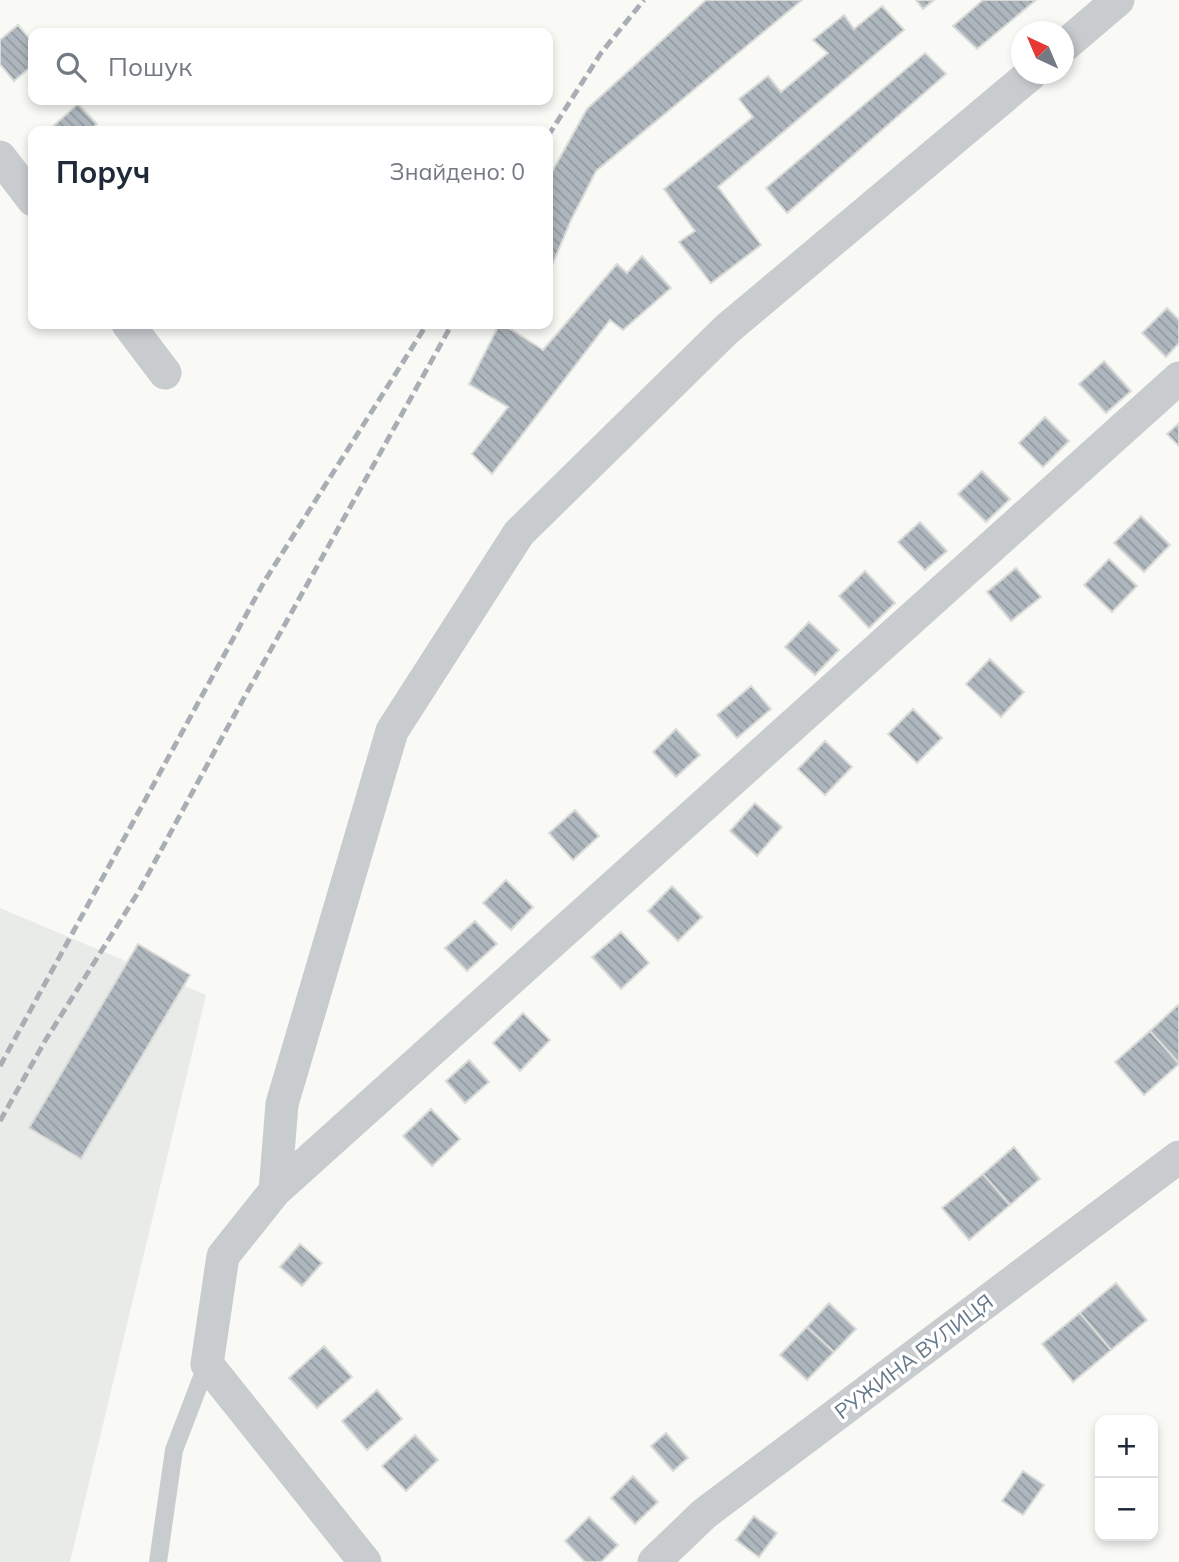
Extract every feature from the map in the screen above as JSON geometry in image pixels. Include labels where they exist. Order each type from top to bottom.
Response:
[{"type":"street","points":[[1074,37],[1118,0]]},
{"type":"street","points":[[275,1191],[282,1104],[392,731],[519,533],[727,329],[1019,84]]},
{"type":"street","points":[[0,157],[28,193]]},
{"type":"street","points":[[132,329],[165,373]]},
{"type":"street","points":[[365,1562],[206,1364],[223,1256],[275,1191],[1179,378]]},
{"type":"street","name":"РУЖИНА ВУЛИЦЯ","points":[[654,1562],[705,1514],[1179,1157]]},
{"type":"lane","points":[[158,1562],[174,1450],[206,1364]]},
{"type":"shaded area","points":[[0,908],[206,995],[70,1562],[0,1562]]},
{"type":"building","points":[[706,0],[802,0],[596,171],[553,263],[553,170],[587,109]]},
{"type":"building","points":[[916,0],[934,0],[923,9]]},
{"type":"building","points":[[983,0],[1036,0],[977,49],[953,26]]},
{"type":"building","points":[[882,6],[904,30],[718,187],[761,245],[711,283],[679,242],[695,231],[664,189],[753,117],[739,99],[768,76],[781,92],[828,53],[813,40],[844,15],[854,29]]},
{"type":"building","points":[[18,25],[28,37],[28,69],[14,81],[0,64],[0,40]]},
{"type":"building","points":[[925,53],[946,74],[787,213],[766,188]]},
{"type":"building","points":[[77,105],[97,124],[95,126],[53,126]]},
{"type":"building","points":[[642,256],[671,288],[623,330],[610,320],[492,474],[472,454],[508,407],[469,384],[497,329],[512,330],[543,350],[617,264],[627,273]]},
{"type":"building","points":[[1167,308],[1179,320],[1179,343],[1166,357],[1142,333]]},
{"type":"building","points":[[1104,361],[1131,391],[1106,413],[1079,384]]},
{"type":"building","points":[[1045,417],[1069,441],[1043,467],[1019,443]]},
{"type":"building","points":[[1179,423],[1179,446],[1167,434]]},
{"type":"building","points":[[982,471],[1010,499],[986,522],[958,494]]},
{"type":"building","points":[[1141,516],[1170,545],[1144,572],[1114,543]]},
{"type":"building","points":[[920,522],[947,551],[925,570],[898,542]]},
{"type":"building","points":[[1109,559],[1137,586],[1112,612],[1084,585]]},
{"type":"building","points":[[1016,568],[1041,597],[1011,621],[987,592]]},
{"type":"building","points":[[865,571],[895,603],[869,628],[839,596]]},
{"type":"building","points":[[809,622],[839,650],[815,675],[785,647]]},
{"type":"building","points":[[990,659],[1024,692],[1001,717],[966,684]]},
{"type":"building","points":[[751,686],[771,709],[737,738],[717,715]]},
{"type":"building","points":[[913,709],[942,738],[917,763],[888,734]]},
{"type":"building","points":[[676,729],[700,755],[676,777],[653,752]]},
{"type":"building","points":[[825,741],[852,767],[825,795],[798,769]]},
{"type":"building","points":[[755,803],[782,827],[757,856],[730,831]]},
{"type":"building","points":[[575,810],[599,836],[573,860],[549,833]]},
{"type":"building","points":[[506,880],[533,907],[511,930],[483,903]]},
{"type":"building","points":[[672,886],[702,917],[678,941],[648,911]]},
{"type":"building","points":[[475,921],[497,944],[467,971],[445,948]]},
{"type":"building","points":[[621,932],[649,963],[621,989],[592,957]]},
{"type":"building","points":[[138,944],[190,975],[81,1159],[29,1128]]},
{"type":"building","points":[[1179,1006],[1179,1063],[1150,1031]]},
{"type":"building","points":[[523,1013],[550,1040],[520,1071],[493,1043]]},
{"type":"building","points":[[1150,1031],[1179,1064],[1144,1095],[1115,1062]]},
{"type":"building","points":[[469,1060],[489,1082],[465,1103],[446,1081]]},
{"type":"building","points":[[431,1109],[460,1139],[432,1166],[403,1136]]},
{"type":"building","points":[[1014,1147],[1040,1179],[1010,1205],[983,1174]]},
{"type":"building","points":[[983,1174],[1010,1205],[969,1240],[942,1208]]},
{"type":"building","points":[[300,1244],[322,1263],[302,1286],[280,1267]]},
{"type":"building","points":[[1116,1283],[1147,1320],[1111,1350],[1080,1313]]},
{"type":"building","points":[[829,1303],[856,1329],[834,1352],[807,1327]]},
{"type":"building","points":[[1080,1313],[1111,1350],[1073,1382],[1042,1344]]},
{"type":"building","points":[[807,1327],[834,1352],[807,1380],[780,1355]]},
{"type":"building","points":[[324,1346],[352,1377],[317,1408],[289,1378]]},
{"type":"building","points":[[377,1390],[402,1419],[367,1450],[342,1421]]},
{"type":"building","points":[[666,1433],[688,1458],[673,1471],[651,1446]]},
{"type":"building","points":[[415,1435],[438,1460],[406,1491],[382,1466]]},
{"type":"building","points":[[1023,1471],[1044,1485],[1023,1515],[1002,1501]]},
{"type":"building","points":[[633,1476],[658,1502],[635,1524],[611,1498]]},
{"type":"building","points":[[754,1516],[777,1533],[759,1557],[736,1540]]},
{"type":"building","points":[[589,1517],[618,1545],[601,1562],[585,1562],[565,1541]]},
{"type":"railway","points":[[553,128],[601,53],[644,0]]},
{"type":"railway","points":[[0,1066],[264,582],[424,329]]},
{"type":"railway","points":[[0,1121],[45,1041],[139,891],[449,329]]}]
